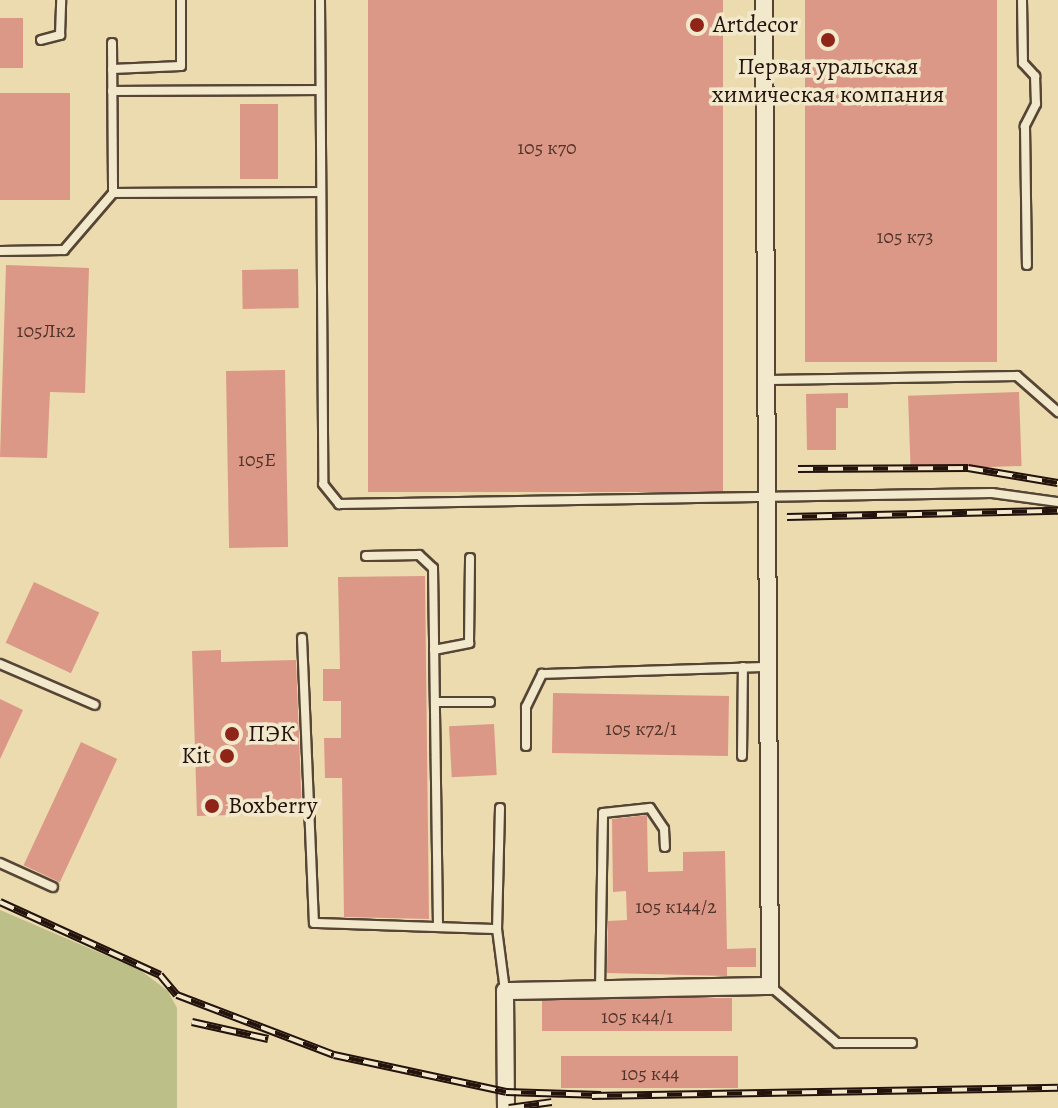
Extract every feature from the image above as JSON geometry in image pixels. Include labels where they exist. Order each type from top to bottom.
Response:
[{"type":"street","points":[[506,1108],[505,991],[770,986],[768,667],[771,496],[764,0]]},
{"type":"lane","points":[[41,40],[60,35],[61,0]]},
{"type":"lane","points":[[112,69],[181,66],[181,0]]},
{"type":"lane","points":[[320,0],[323,484],[339,504],[992,493],[1058,502]]},
{"type":"lane","points":[[1022,0],[1023,63],[1035,76],[1036,104],[1025,126],[1027,265]]},
{"type":"lane","points":[[0,251],[64,250],[113,193],[112,43]]},
{"type":"lane","points":[[112,91],[319,90]]},
{"type":"lane","points":[[113,193],[320,192]]},
{"type":"lane","points":[[770,380],[1017,376],[1058,412]]},
{"type":"lane","points":[[366,556],[419,555],[432,562],[438,927]]},
{"type":"lane","points":[[434,650],[469,643],[470,558]]},
{"type":"lane","points":[[302,638],[311,919],[318,927],[497,929]]},
{"type":"lane","points":[[0,664],[95,705]]},
{"type":"lane","points":[[742,756],[743,667]]},
{"type":"lane","points":[[526,746],[526,707],[542,674],[768,667]]},
{"type":"lane","points":[[435,702],[490,702]]},
{"type":"lane","points":[[500,808],[497,929],[505,991]]},
{"type":"lane","points":[[600,989],[603,813],[650,808],[664,829],[665,847]]},
{"type":"lane","points":[[0,863],[53,887]]},
{"type":"lane","points":[[770,986],[837,1043],[912,1043]]},
{"type":"green space","points":[[0,910],[140,970],[168,991],[177,1008],[177,1108],[0,1108]]},
{"type":"building","points":[[368,0],[723,0],[723,492],[368,492]]},
{"type":"building","points":[[805,0],[997,0],[997,362],[805,362]]},
{"type":"building","points":[[0,18],[23,18],[23,68],[0,68]]},
{"type":"building","points":[[0,93],[70,93],[70,200],[0,200]]},
{"type":"building","points":[[240,104],[278,104],[278,179],[240,179]]},
{"type":"building","points":[[6,265],[89,268],[85,393],[50,392],[47,458],[0,457]]},
{"type":"building","points":[[298,269],[299,308],[243,309],[242,270]]},
{"type":"building","points":[[285,370],[288,547],[229,548],[226,371]]},
{"type":"building","points":[[1019,392],[1022,466],[911,470],[908,396]]},
{"type":"building","points":[[848,393],[848,408],[836,408],[836,450],[807,450],[806,394]]},
{"type":"building","points":[[425,576],[429,919],[344,917],[342,778],[325,778],[324,738],[341,738],[341,701],[323,701],[323,669],[340,669],[338,577]]},
{"type":"building","points":[[34,582],[99,612],[71,673],[6,643]]},
{"type":"building","points":[[221,650],[221,662],[296,660],[302,813],[197,816],[192,651]]},
{"type":"building","points":[[553,693],[729,696],[728,756],[552,753]]},
{"type":"building","points":[[0,699],[23,710],[0,759]]},
{"type":"building","points":[[494,724],[497,775],[452,777],[449,726]]},
{"type":"building","points":[[81,742],[117,759],[60,882],[24,865]]},
{"type":"building","points":[[647,815],[648,872],[683,871],[683,852],[725,851],[727,949],[756,948],[756,967],[727,967],[727,976],[607,973],[608,921],[627,920],[626,891],[613,892],[612,819]]},
{"type":"building","points":[[542,998],[732,998],[732,1031],[542,1031]]},
{"type":"building","points":[[561,1056],[738,1056],[738,1088],[561,1088]]},
{"type":"railway","points":[[798,469],[968,468],[1058,483]]},
{"type":"railway","points":[[787,517],[1058,511]]},
{"type":"railway","points":[[0,902],[160,975],[177,995],[334,1055],[506,1092],[601,1095]]},
{"type":"railway","points":[[192,1022],[268,1039]]},
{"type":"railway","points":[[592,1096],[1058,1088]]},
{"type":"railway","points":[[509,1108],[552,1102]]},
{"type":"place","name":"Artdecor","points":[[697,25]]},
{"type":"place","name":"Первая уральская химическая компания","points":[[828,40]]},
{"type":"place","name":"ПЭК","points":[[232,734]]},
{"type":"place","name":"Kit","points":[[227,756]]},
{"type":"place","name":"Boxberry","points":[[212,806]]}]
